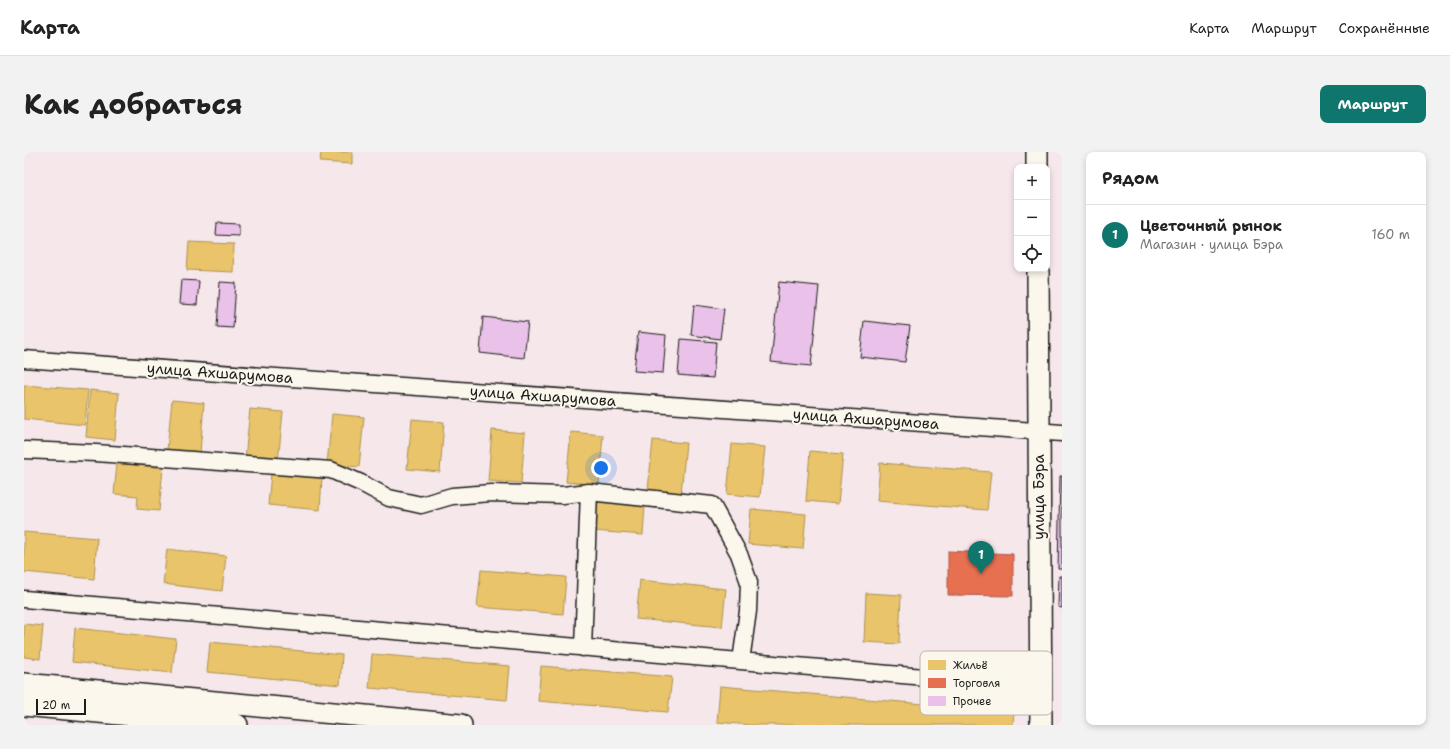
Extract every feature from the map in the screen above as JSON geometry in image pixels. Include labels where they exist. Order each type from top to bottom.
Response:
[{"type":"main road","points":[[1037,152],[1037,164]]},
{"type":"main road","name":"улица Бэра","points":[[1038,272],[1041,651]]},
{"type":"main road","points":[[24,684],[414,723],[461,725]]},
{"type":"main road","points":[[24,705],[237,725]]},
{"type":"street","name":"улица Ахшарумова","points":[[24,358],[1062,433]]},
{"type":"street","points":[[24,450],[96,453],[331,470],[361,483],[389,498],[421,504],[452,496],[490,493],[563,495],[589,492],[712,505],[739,554],[749,582],[748,611],[741,661]]},
{"type":"street","points":[[583,648],[589,492]]},
{"type":"street","points":[[24,600],[920,677]]},
{"type":"building: Жильё","points":[[321,152],[352,152],[352,164],[320,162]]},
{"type":"building: Жильё","points":[[189,242],[234,244],[233,272],[187,270]]},
{"type":"building: Жильё","points":[[24,385],[88,390],[85,425],[24,419]]},
{"type":"building: Жильё","points":[[90,390],[119,393],[115,440],[86,437]]},
{"type":"building: Жильё","points":[[172,400],[204,403],[200,453],[167,450]]},
{"type":"building: Жильё","points":[[250,409],[283,412],[278,462],[245,459]]},
{"type":"building: Жильё","points":[[332,414],[364,417],[359,467],[327,464]]},
{"type":"building: Жильё","points":[[412,419],[444,422],[440,472],[407,469]]},
{"type":"building: Жильё","points":[[492,430],[525,433],[521,483],[488,481]]},
{"type":"building: Жильё","points":[[571,432],[603,435],[599,485],[566,482]]},
{"type":"building: Жильё","points":[[653,440],[686,443],[681,493],[648,490]]},
{"type":"building: Жильё","points":[[732,444],[765,447],[760,497],[727,494]]},
{"type":"building: Жильё","points":[[810,451],[843,454],[838,504],[806,501]]},
{"type":"building: Жильё","points":[[117,463],[163,468],[159,511],[137,509],[138,496],[114,494]]},
{"type":"building: Жильё","points":[[880,463],[991,472],[987,510],[877,501]]},
{"type":"building: Жильё","points":[[271,473],[322,477],[320,510],[268,505]]},
{"type":"building: Жильё","points":[[595,501],[645,505],[643,535],[593,531]]},
{"type":"building: Жильё","points":[[751,509],[806,514],[803,549],[748,544]]},
{"type":"building: Жильё","points":[[24,532],[97,538],[94,579],[24,572]]},
{"type":"building: Жильё","points":[[167,549],[226,556],[222,591],[163,584]]},
{"type":"building: Жильё","points":[[481,570],[566,577],[563,614],[477,607]]},
{"type":"building: Жильё","points":[[640,580],[726,589],[722,627],[636,619]]},
{"type":"building: Жильё","points":[[866,593],[901,595],[899,644],[864,642]]},
{"type":"building: Жильё","points":[[24,624],[43,626],[40,659],[24,657]]},
{"type":"building: Жильё","points":[[75,628],[176,639],[172,673],[72,662]]},
{"type":"building: Жильё","points":[[210,642],[342,655],[340,685],[207,672]]},
{"type":"building: Жильё","points":[[372,654],[510,666],[507,700],[369,688]]},
{"type":"building: Жильё","points":[[541,666],[672,677],[668,712],[538,701]]},
{"type":"building: Жильё","points":[[720,686],[920,704],[920,715],[1014,715],[1013,725],[750,725],[717,722]]},
{"type":"building: Торговля","points":[[948,551],[1013,554],[1013,596],[948,595]]},
{"type":"building: Прочее","points":[[217,223],[239,224],[239,236],[216,235]]},
{"type":"building: Прочее","points":[[181,280],[199,281],[197,305],[179,304]]},
{"type":"building: Прочее","points":[[220,282],[236,283],[233,328],[217,327]]},
{"type":"building: Прочее","points":[[779,282],[819,286],[811,366],[771,362]]},
{"type":"building: Прочее","points":[[694,305],[724,309],[720,339],[691,335]]},
{"type":"building: Прочее","points":[[483,317],[528,322],[524,358],[480,353]]},
{"type":"building: Прочее","points":[[864,321],[910,326],[905,362],[860,357]]},
{"type":"building: Прочее","points":[[638,332],[666,335],[663,373],[634,371]]},
{"type":"building: Прочее","points":[[681,339],[716,342],[713,378],[678,375]]},
{"type":"building: Прочее","points":[[1060,476],[1062,476],[1062,569],[1058,569]]},
{"type":"building: Прочее","points":[[1059,576],[1062,576],[1062,608],[1058,607]]},
{"type":"place","name":"Цветочный рынок","points":[[981,574]]}]
